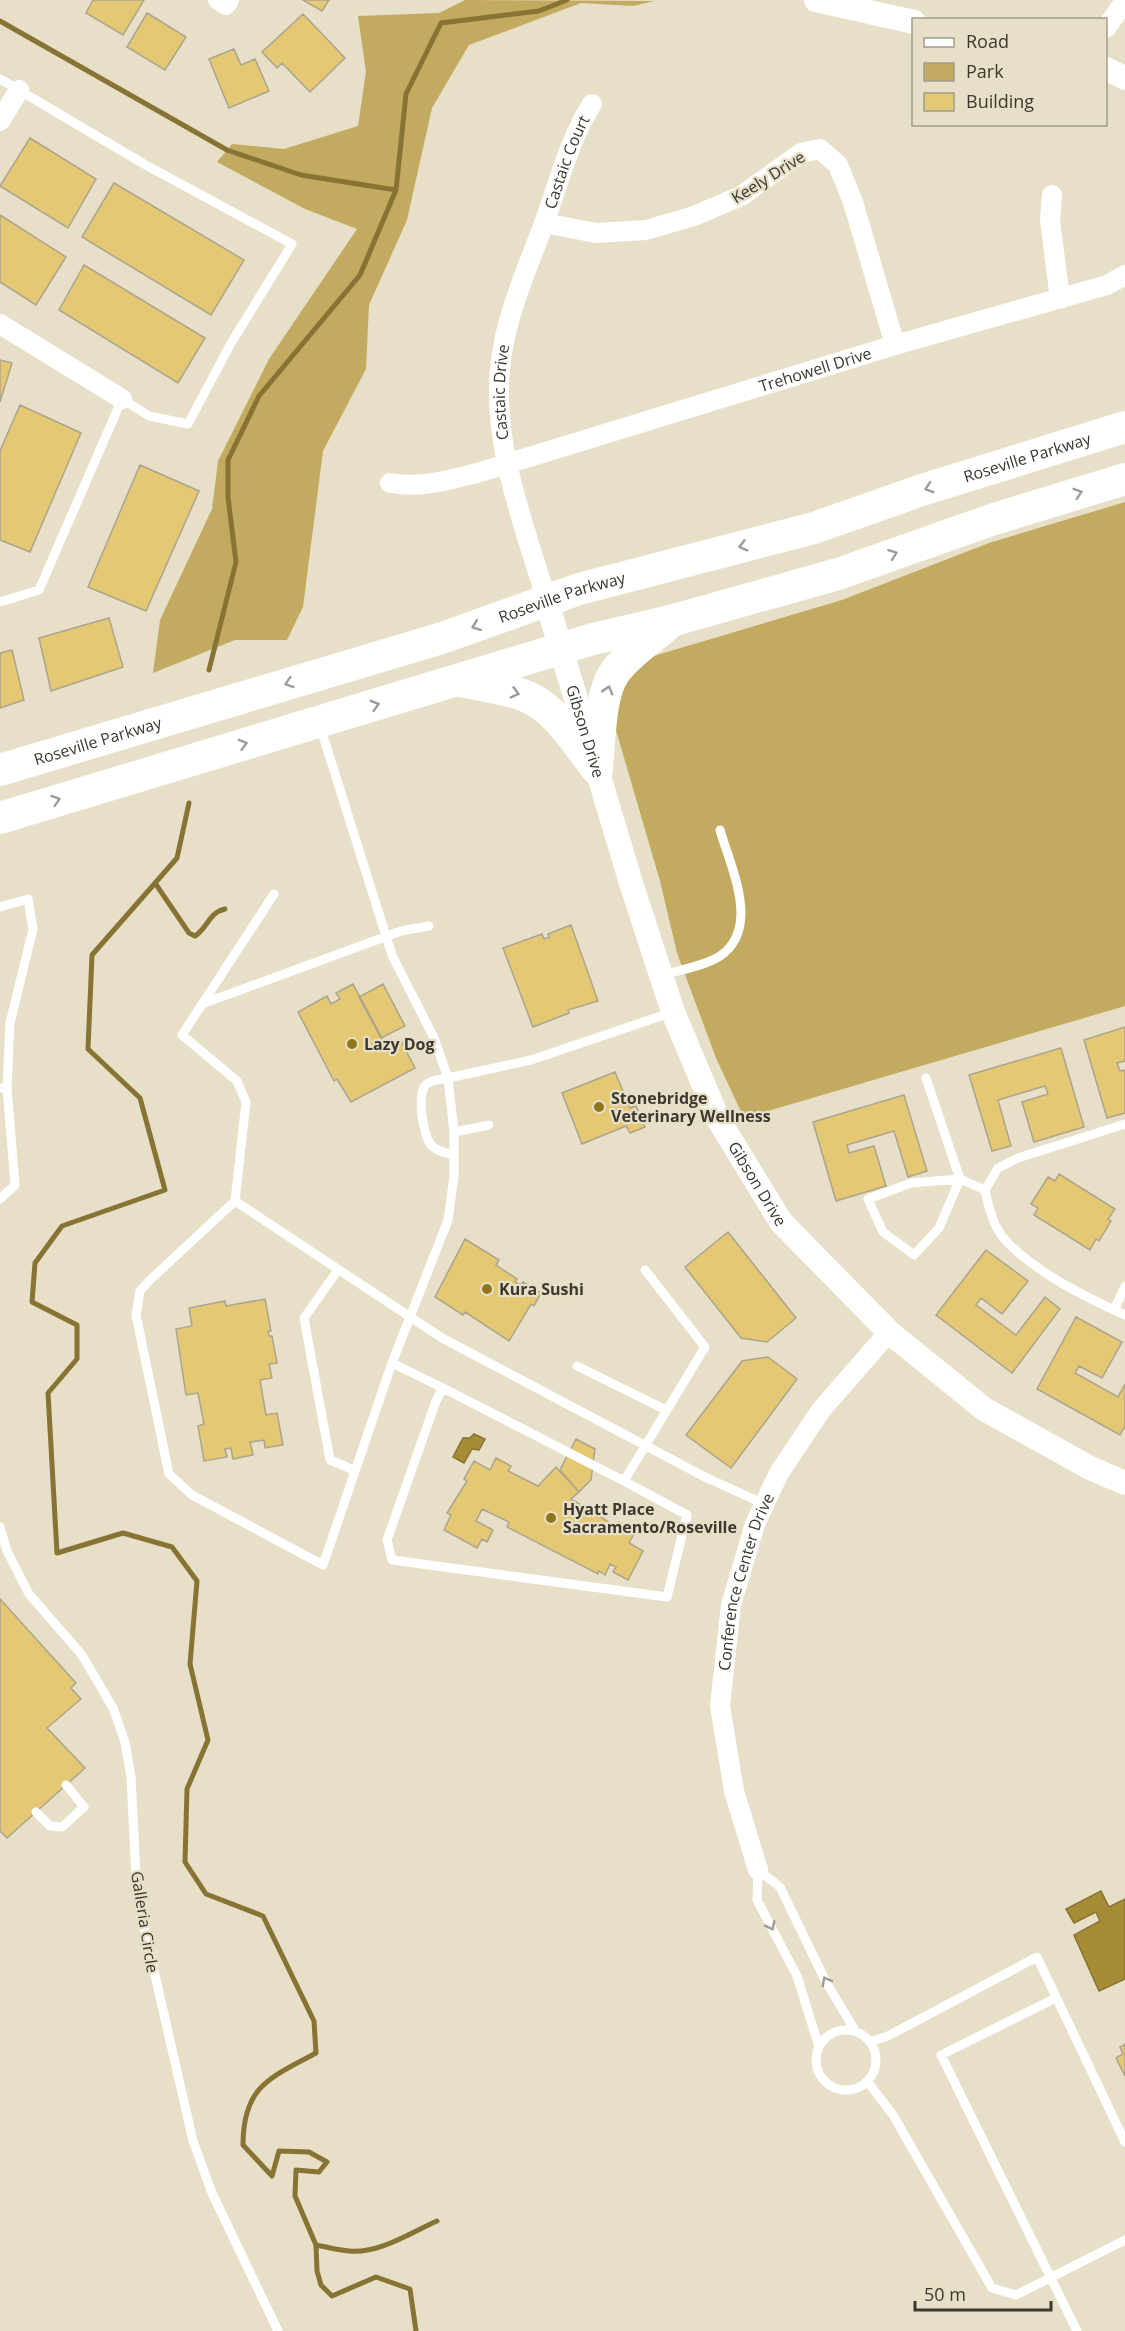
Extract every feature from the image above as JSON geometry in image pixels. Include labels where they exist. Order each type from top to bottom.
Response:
[{"type":"main road","name":"Roseville Parkway","points":[[0,770],[442,638],[546,599],[814,528],[922,490],[1125,427]]},
{"type":"main road","points":[[0,818],[560,649],[838,574],[994,519],[1125,479]]},
{"type":"main road","points":[[597,769],[605,694],[613,675],[622,663],[674,620]]},
{"type":"main road","points":[[458,680],[520,694],[534,700],[552,714],[597,769]]},
{"type":"street","points":[[218,0],[226,5],[229,0]]},
{"type":"street","points":[[816,0],[887,8],[912,21]]},
{"type":"street","points":[[1107,27],[1125,1]]},
{"type":"street","points":[[1107,69],[1125,78]]},
{"type":"street","points":[[0,121],[19,90]]},
{"type":"street","name":"Castaic Court","points":[[544,223],[567,151],[578,126],[592,104]]},
{"type":"street","name":"Keely Drive","points":[[544,223],[596,233],[646,230],[694,216],[741,196],[801,153],[820,149],[838,165],[853,202],[895,345]]},
{"type":"street","points":[[1052,195],[1050,220],[1060,299]]},
{"type":"street","name":"Castaic Drive","points":[[544,223],[514,306],[500,360],[500,414],[506,464],[546,599]]},
{"type":"street","name":"Trehowell Drive","points":[[390,483],[412,487],[433,485],[895,345],[1107,285],[1125,275]]},
{"type":"street","points":[[0,324],[122,399]]},
{"type":"street","name":"Gibson Drive","points":[[546,599],[660,976],[673,1012],[718,1119],[781,1222],[889,1332],[984,1410],[1090,1468],[1125,1483]]},
{"type":"street","name":"Conference Center Drive","points":[[758,1870],[734,1791],[720,1706],[730,1612],[764,1504],[779,1473],[810,1425],[889,1332]]},
{"type":"lane","points":[[0,79],[144,164],[292,244],[230,345],[188,424],[149,416],[122,399],[39,590],[0,602]]},
{"type":"lane","points":[[274,894],[182,1035],[237,1081],[246,1102],[235,1201],[140,1291],[136,1315],[169,1474],[192,1495],[323,1565],[392,1363],[448,1220],[454,1132],[447,1078],[434,1038],[392,955],[318,721]]},
{"type":"lane","points":[[660,976],[719,956],[738,938],[742,909],[720,830]]},
{"type":"lane","points":[[0,908],[28,899],[33,929],[10,1023],[3,1088],[15,1185]]},
{"type":"lane","points":[[201,1004],[386,937],[429,926]]},
{"type":"lane","points":[[454,1155],[432,1147],[426,1138],[420,1101],[428,1083],[531,1060],[673,1012]]},
{"type":"lane","points":[[0,1026],[10,1023]]},
{"type":"lane","points":[[926,1078],[960,1179],[939,1228],[914,1255],[883,1232],[868,1199],[911,1184],[960,1179],[986,1190]]},
{"type":"lane","points":[[1125,1124],[1018,1158],[999,1168],[986,1190],[990,1214],[1005,1240],[1039,1268],[1125,1315]]},
{"type":"lane","points":[[454,1132],[489,1125]]},
{"type":"lane","points":[[0,1186],[15,1185]]},
{"type":"lane","points":[[0,1199],[15,1185]]},
{"type":"lane","points":[[235,1201],[409,1318],[490,1365],[705,1478],[764,1504]]},
{"type":"lane","points":[[338,1270],[304,1318],[330,1460],[354,1470]]},
{"type":"lane","points":[[624,1481],[705,1347],[645,1270]]},
{"type":"lane","points":[[1114,1310],[1125,1286]]},
{"type":"lane","points":[[392,1363],[443,1388],[624,1481],[687,1515],[667,1597],[392,1560],[387,1540],[436,1401],[443,1388]]},
{"type":"lane","points":[[577,1366],[666,1410]]},
{"type":"lane","name":"Galleria Circle","points":[[0,1527],[7,1551],[29,1594],[82,1655],[117,1719],[131,1777],[136,1877],[144,1927],[193,2140],[212,2193],[278,2331]]},
{"type":"lane","points":[[36,1812],[50,1826],[62,1827],[84,1807],[66,1785]]},
{"type":"lane","points":[[758,1870],[780,1887],[826,1982],[856,2031],[870,2042],[876,2058],[875,2066],[867,2081],[853,2090],[844,2090],[822,2080],[816,2064],[819,2047],[796,1976],[758,1900],[758,1870]]},
{"type":"lane","points":[[870,2042],[888,2036],[1037,1957],[1125,2142]]},
{"type":"lane","points":[[1056,1998],[941,2055],[1077,2331]]},
{"type":"lane","points":[[819,2047],[831,2034],[839,2031],[856,2031]]},
{"type":"lane","points":[[867,2081],[893,2115],[992,2288],[1016,2295],[1125,2240]]},
{"type":"green space","points":[[465,0],[654,1],[633,6],[581,3],[469,45],[432,108],[407,220],[369,305],[366,369],[323,451],[303,607],[287,640],[235,640],[153,673],[160,620],[212,509],[218,461],[269,359],[357,229],[305,209],[217,162],[232,144],[284,149],[358,126],[366,72],[358,16],[439,13]]},
{"type":"green space","points":[[1125,502],[1125,1006],[744,1118],[716,1058],[677,953],[660,881],[611,713],[616,685],[647,658],[842,600],[989,543]]},
{"type":"shaded area","points":[[474,1434],[485,1439],[479,1450],[472,1449],[464,1463],[453,1457],[463,1438],[470,1438]]},
{"type":"shaded area","points":[[1101,1891],[1109,1907],[1125,1899],[1125,1979],[1099,1991],[1074,1935],[1100,1921],[1096,1912],[1074,1923],[1066,1909]]},
{"type":"building","points":[[93,0],[144,0],[123,35],[86,13]]},
{"type":"building","points":[[303,0],[329,0],[322,11]]},
{"type":"building","points":[[147,13],[186,37],[165,70],[127,47]]},
{"type":"building","points":[[303,14],[345,58],[310,92],[282,63],[277,68],[262,52]]},
{"type":"building","points":[[234,49],[241,65],[255,59],[269,91],[229,108],[209,59]]},
{"type":"building","points":[[30,138],[96,179],[68,228],[0,186]]},
{"type":"building","points":[[114,183],[244,260],[211,315],[82,237]]},
{"type":"building","points":[[0,215],[66,257],[36,305],[0,282]]},
{"type":"building","points":[[84,265],[205,338],[178,383],[59,310]]},
{"type":"building","points":[[0,360],[12,363],[0,402]]},
{"type":"building","points":[[20,405],[81,433],[30,552],[0,540],[0,451]]},
{"type":"building","points":[[140,465],[199,491],[146,611],[88,587]]},
{"type":"building","points":[[109,618],[123,667],[51,691],[39,638]]},
{"type":"building","points":[[12,650],[24,700],[0,708],[0,653]]},
{"type":"building","points":[[571,925],[598,1001],[568,1010],[569,1013],[533,1027],[503,948],[542,934],[544,939],[549,937],[548,934]]},
{"type":"building","name":"Lazy Dog","points":[[353,984],[384,1042],[387,1041],[390,1046],[401,1041],[415,1068],[351,1102],[337,1079],[334,1081],[298,1012],[327,996],[331,1004],[340,999],[336,993]]},
{"type":"building","points":[[383,984],[405,1026],[381,1038],[359,997]]},
{"type":"building","points":[[1125,1027],[1125,1061],[1117,1063],[1120,1071],[1125,1070],[1125,1113],[1107,1118],[1084,1040]]},
{"type":"building","points":[[1061,1048],[1084,1127],[1034,1142],[1022,1102],[1048,1094],[1045,1086],[998,1100],[1011,1146],[992,1151],[969,1075]]},
{"type":"building","name":"Stonebridge Veterinary Wellness","points":[[615,1072],[630,1108],[636,1106],[645,1127],[630,1133],[626,1126],[582,1144],[562,1093]]},
{"type":"building","points":[[904,1095],[927,1171],[908,1177],[894,1131],[847,1145],[849,1153],[874,1146],[886,1186],[836,1201],[813,1122]]},
{"type":"building","points":[[1059,1174],[1115,1209],[1099,1241],[1096,1239],[1090,1250],[1034,1215],[1038,1208],[1031,1204],[1048,1177],[1055,1181]]},
{"type":"building","points":[[728,1232],[796,1318],[767,1342],[741,1338],[685,1267]]},
{"type":"building","name":"Kura Sushi","points":[[465,1239],[499,1260],[496,1265],[517,1279],[515,1282],[521,1285],[523,1282],[541,1293],[534,1306],[531,1304],[509,1341],[465,1312],[463,1315],[435,1297]]},
{"type":"building","points":[[986,1250],[1028,1281],[1002,1314],[981,1298],[976,1305],[1016,1335],[1045,1297],[1060,1309],[1012,1373],[936,1315]]},
{"type":"building","points":[[265,1299],[271,1331],[268,1331],[269,1336],[272,1336],[277,1363],[269,1364],[272,1378],[260,1380],[266,1415],[277,1413],[283,1445],[265,1448],[264,1440],[250,1442],[253,1455],[233,1459],[231,1448],[225,1449],[227,1457],[204,1461],[198,1426],[204,1424],[198,1393],[186,1395],[176,1329],[192,1326],[189,1308],[225,1301],[226,1306]]},
{"type":"building","points":[[1076,1317],[1122,1342],[1102,1378],[1079,1366],[1075,1373],[1118,1397],[1125,1384],[1125,1426],[1120,1435],[1037,1389]]},
{"type":"building","points":[[768,1357],[797,1379],[731,1468],[686,1435],[742,1361]]},
{"type":"building","points":[[576,1439],[595,1449],[591,1480],[579,1492],[560,1470]]},
{"type":"building","name":"Hyatt Place Sacramento/Roseville","points":[[496,1458],[511,1466],[508,1471],[538,1486],[556,1467],[579,1492],[571,1499],[617,1527],[619,1522],[636,1530],[629,1543],[643,1551],[628,1580],[613,1572],[616,1567],[610,1564],[605,1575],[599,1571],[598,1574],[507,1527],[509,1522],[482,1509],[476,1521],[493,1530],[487,1542],[482,1539],[477,1548],[444,1530],[451,1515],[447,1513],[467,1481],[464,1479],[474,1461],[490,1470]]},
{"type":"building","points":[[0,1599],[76,1683],[71,1688],[81,1699],[47,1728],[85,1768],[7,1838],[0,1831]]},
{"type":"building","points":[[1125,2044],[1125,2076],[1116,2058],[1123,2054],[1120,2047]]},
{"type":"waterway","points":[[209,670],[236,562],[228,497],[228,460],[259,396],[360,275],[396,190],[406,94],[441,23],[539,11],[567,0]]},
{"type":"waterway","points":[[0,21],[227,150],[301,175],[396,190]]},
{"type":"waterway","points":[[189,803],[177,858],[92,955],[88,1049],[140,1098],[165,1190],[62,1226],[35,1263],[32,1302],[77,1325],[77,1359],[48,1393],[57,1553],[123,1533],[172,1547],[197,1581],[190,1664],[208,1740],[187,1789],[185,1862],[206,1894],[263,1916],[314,2021],[316,2053],[262,2086],[248,2109],[243,2145],[272,2176],[279,2151],[309,2152],[327,2162],[319,2172],[296,2170],[295,2196],[316,2245],[317,2271],[321,2285],[332,2296],[376,2277],[410,2289],[416,2331]]},
{"type":"waterway","points":[[155,883],[189,933],[195,936],[211,917],[225,909]]},
{"type":"waterway","points":[[316,2245],[349,2251],[372,2249],[394,2242],[437,2221]]},
{"type":"place","name":"Lazy Dog","points":[[352,1044]]},
{"type":"place","name":"Stonebridge Veterinary Wellness","points":[[599,1107]]},
{"type":"place","name":"Kura Sushi","points":[[487,1289]]},
{"type":"place","name":"Hyatt Place Sacramento/Roseville","points":[[551,1518]]}]
